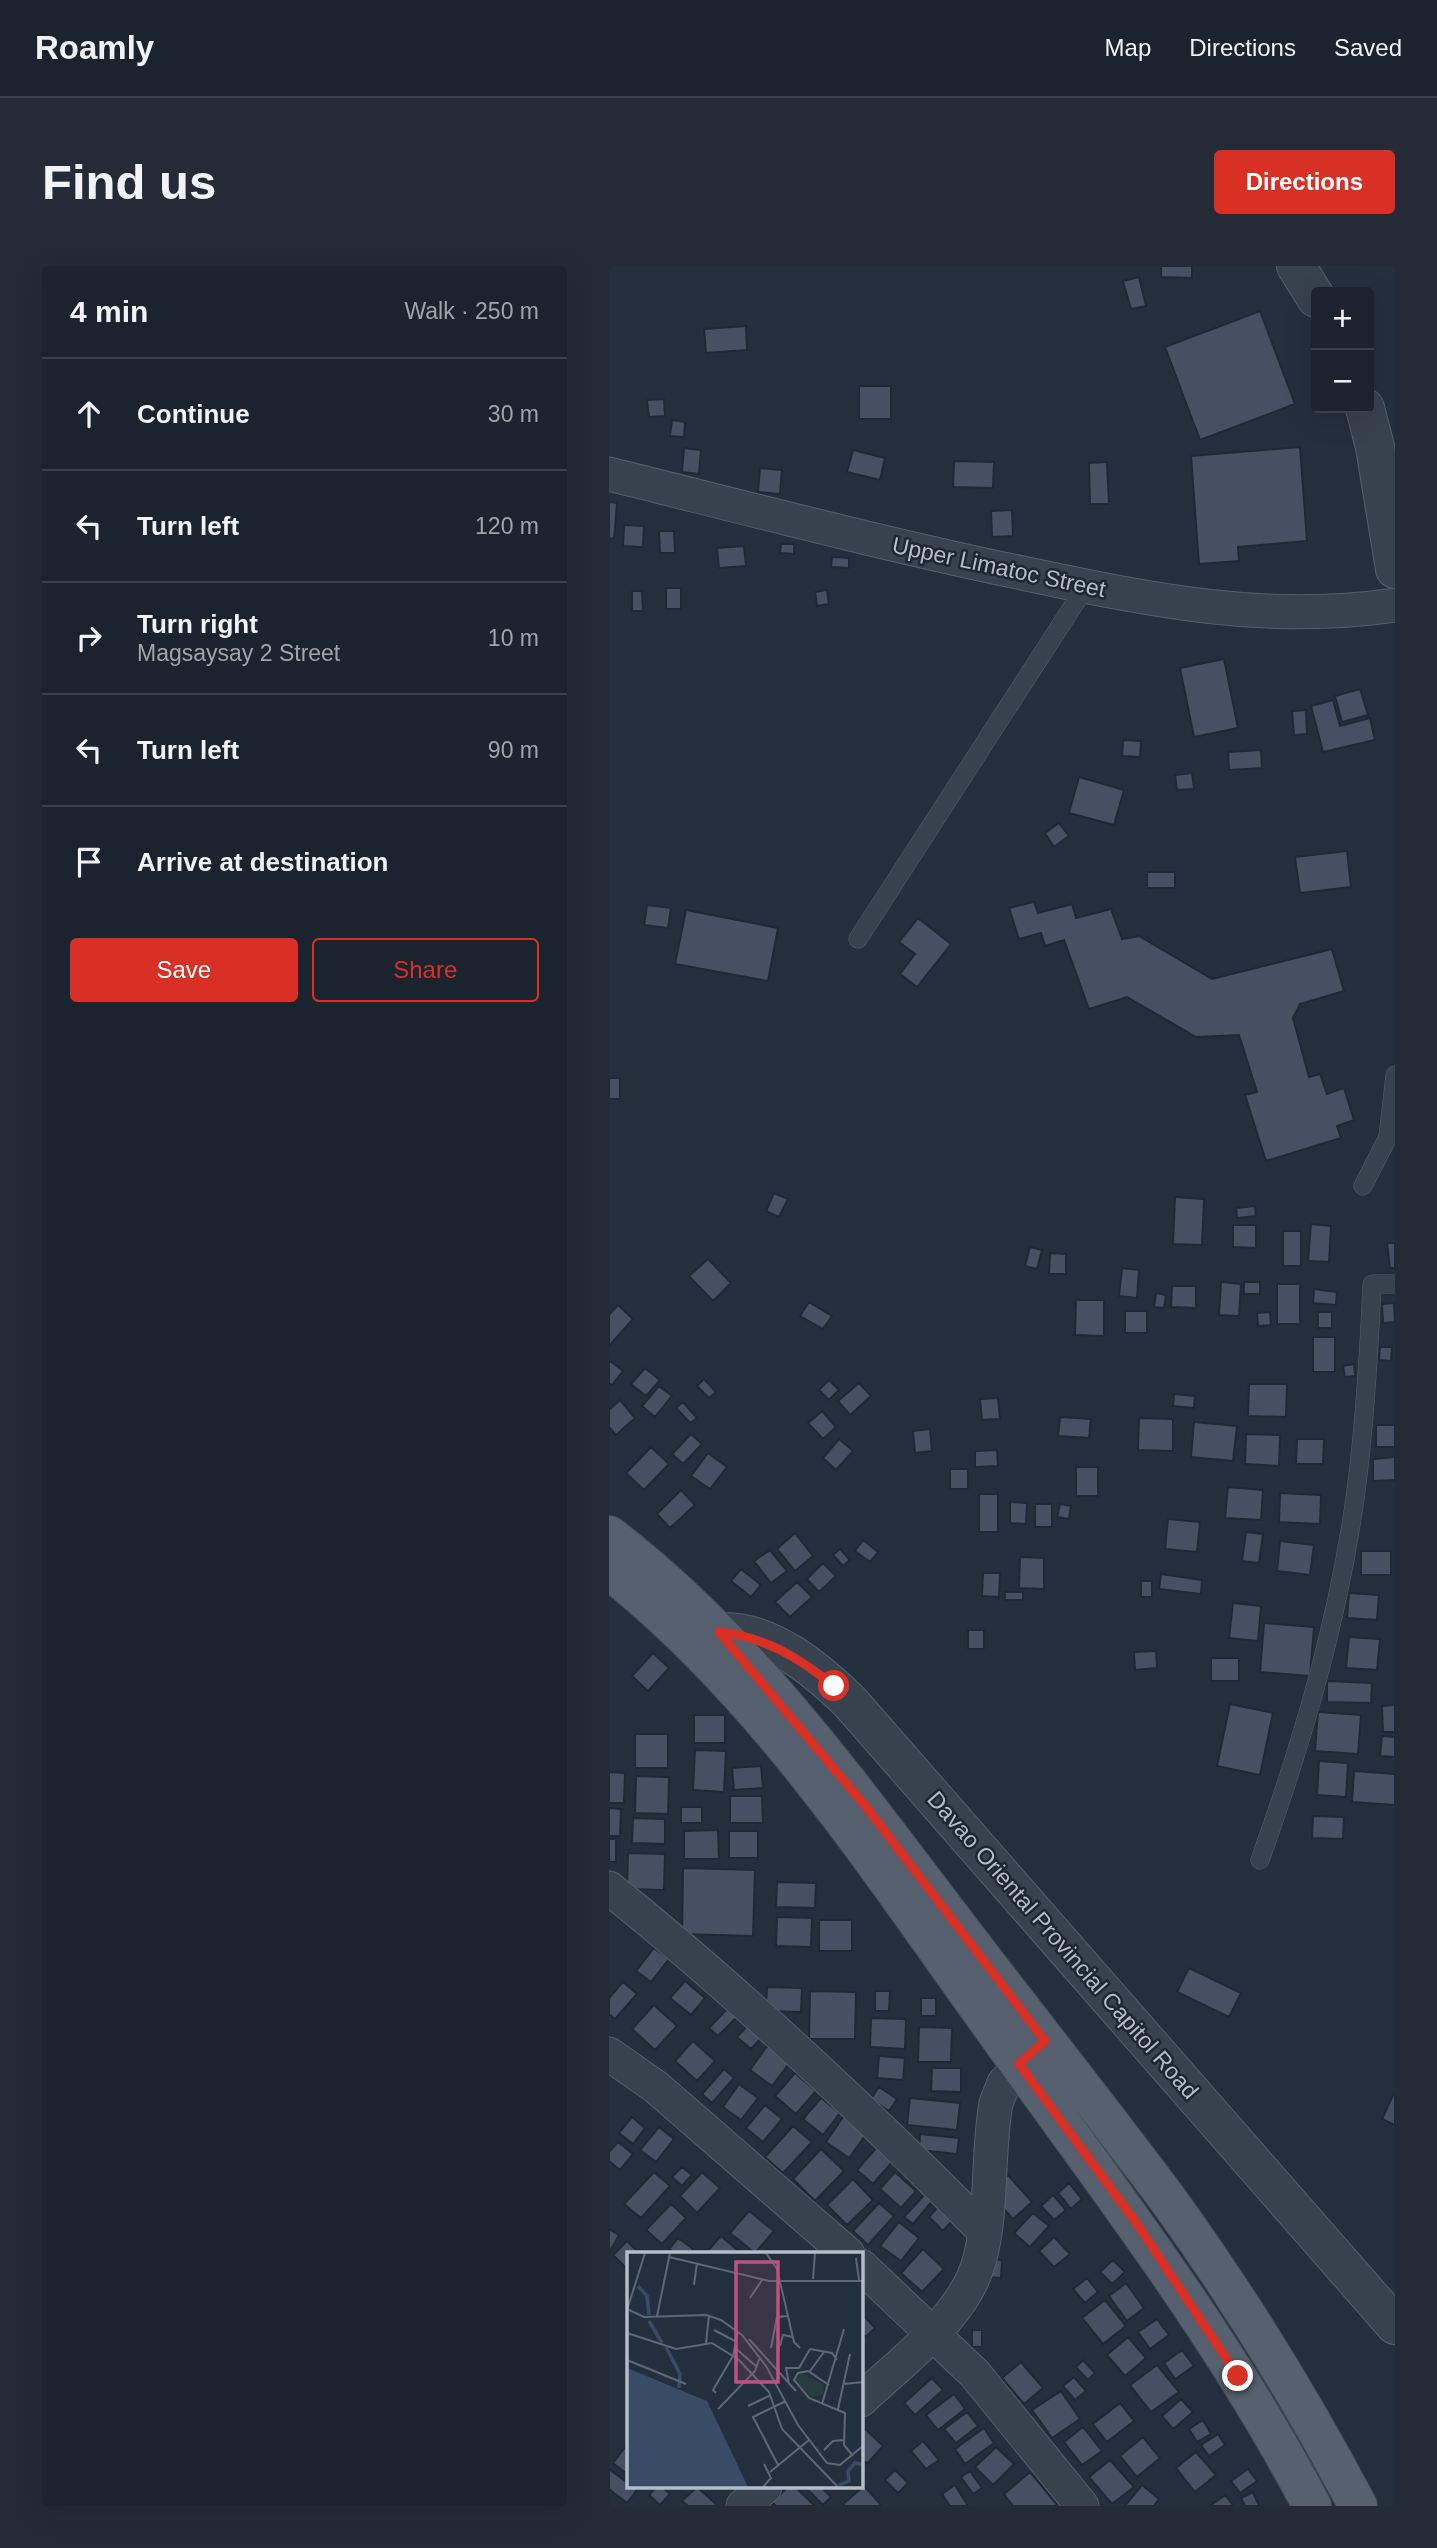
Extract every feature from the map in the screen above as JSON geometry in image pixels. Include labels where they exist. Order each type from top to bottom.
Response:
[{"type":"main road","points":[[614,1561],[694,1626],[734,1687],[1032,2053],[1169,2202],[1271,2352],[1358,2506]]},
{"type":"main road","points":[[1032,2053],[1135,2221],[1238,2376],[1311,2506]]},
{"type":"street","points":[[1296,266],[1311,290]]},
{"type":"street","points":[[1366,413],[1375,447],[1395,569]]},
{"type":"street","name":"Upper Limatoc Street","points":[[609,474],[909,550],[1086,586],[1223,610],[1292,614],[1345,612],[1395,605]]},
{"type":"street","name":"Davao Oriental Provincial Capitol Road","points":[[694,1626],[748,1635],[774,1645],[817,1672],[850,1702],[1395,2325]]},
{"type":"street","points":[[609,1888],[706,1966],[873,2119],[985,2232]]},
{"type":"street","points":[[863,2398],[932,2333],[973,2280],[985,2232],[991,2132],[996,2103],[1004,2083],[1032,2053]]},
{"type":"street","points":[[609,2054],[656,2087],[846,2252]]},
{"type":"street","points":[[863,2268],[975,2374],[1082,2506]]},
{"type":"street","points":[[743,2506],[764,2488]]},
{"type":"lane","points":[[858,939],[1086,586]]},
{"type":"lane","points":[[1363,1186],[1388,1137],[1395,1075]]},
{"type":"lane","points":[[1260,1860],[1309,1712],[1337,1597],[1356,1491],[1367,1388],[1372,1284],[1395,1284]]},
{"type":"building","points":[[1161,266],[1192,266],[1192,278],[1161,277]]},
{"type":"building","points":[[1139,277],[1146,306],[1131,309],[1123,281]]},
{"type":"building","points":[[1260,311],[1295,404],[1200,440],[1165,347]]},
{"type":"building","points":[[746,326],[747,350],[706,353],[704,329]]},
{"type":"building","points":[[859,386],[891,386],[891,419],[859,419]]},
{"type":"building","points":[[664,399],[665,416],[649,417],[647,400]]},
{"type":"building","points":[[672,420],[685,422],[684,437],[670,436]]},
{"type":"building","points":[[1300,447],[1307,541],[1238,547],[1239,561],[1199,564],[1191,456]]},
{"type":"building","points":[[684,448],[701,450],[699,474],[682,472]]},
{"type":"building","points":[[853,450],[885,458],[880,480],[847,472]]},
{"type":"building","points":[[954,461],[994,462],[993,488],[953,487]]},
{"type":"building","points":[[1107,462],[1109,504],[1090,504],[1089,463]]},
{"type":"building","points":[[760,468],[782,470],[780,494],[758,492]]},
{"type":"building","points":[[609,502],[617,503],[614,539],[609,538]]},
{"type":"building","points":[[1012,510],[1013,536],[992,537],[991,511]]},
{"type":"building","points":[[624,525],[644,526],[643,547],[623,546]]},
{"type":"building","points":[[659,531],[674,531],[675,553],[660,553]]},
{"type":"building","points":[[781,544],[794,544],[794,554],[780,553]]},
{"type":"building","points":[[744,546],[746,566],[719,568],[717,548]]},
{"type":"building","points":[[832,557],[849,558],[849,568],[831,567]]},
{"type":"building","points":[[666,588],[681,588],[681,609],[666,609]]},
{"type":"building","points":[[827,590],[829,604],[817,606],[815,592]]},
{"type":"building","points":[[632,591],[642,591],[643,611],[632,611]]},
{"type":"building","points":[[1224,659],[1238,728],[1194,737],[1180,668]]},
{"type":"building","points":[[1360,689],[1368,715],[1342,722],[1335,696]]},
{"type":"building","points":[[1333,700],[1340,726],[1370,718],[1375,740],[1323,752],[1311,706]]},
{"type":"building","points":[[1306,710],[1307,734],[1294,735],[1292,711]]},
{"type":"building","points":[[1123,740],[1141,741],[1140,757],[1122,756]]},
{"type":"building","points":[[1261,750],[1262,768],[1229,770],[1228,752]]},
{"type":"building","points":[[1192,773],[1194,789],[1177,790],[1175,775]]},
{"type":"building","points":[[1079,777],[1124,790],[1114,825],[1069,813]]},
{"type":"building","points":[[1059,823],[1069,836],[1054,847],[1045,833]]},
{"type":"building","points":[[1347,851],[1351,887],[1300,893],[1295,857]]},
{"type":"building","points":[[1147,872],[1175,872],[1175,888],[1147,888]]},
{"type":"building","points":[[1034,902],[1038,913],[1072,904],[1076,918],[1111,909],[1122,939],[1139,936],[1212,979],[1332,949],[1344,991],[1300,1004],[1293,1018],[1309,1077],[1320,1074],[1327,1094],[1344,1088],[1354,1120],[1337,1126],[1341,1138],[1266,1161],[1245,1095],[1257,1092],[1239,1035],[1196,1037],[1127,997],[1089,1009],[1064,940],[1045,946],[1041,933],[1019,939],[1009,908]]},
{"type":"building","points":[[647,905],[671,908],[668,928],[644,925]]},
{"type":"building","points":[[686,910],[778,928],[768,981],[675,964]]},
{"type":"building","points":[[918,918],[951,944],[917,987],[900,974],[915,954],[899,942]]},
{"type":"building","points":[[609,1078],[620,1078],[620,1099],[609,1099]]},
{"type":"building","points":[[774,1193],[788,1199],[779,1217],[766,1211]]},
{"type":"building","points":[[1175,1197],[1204,1199],[1202,1245],[1173,1244]]},
{"type":"building","points":[[1255,1206],[1256,1216],[1237,1218],[1236,1208]]},
{"type":"building","points":[[1311,1224],[1331,1226],[1329,1262],[1308,1261]]},
{"type":"building","points":[[1233,1225],[1256,1225],[1256,1248],[1233,1247]]},
{"type":"building","points":[[1283,1231],[1301,1231],[1301,1266],[1283,1266]]},
{"type":"building","points":[[1387,1243],[1395,1243],[1395,1268],[1390,1268]]},
{"type":"building","points":[[1030,1247],[1042,1250],[1037,1269],[1025,1266]]},
{"type":"building","points":[[1050,1253],[1066,1254],[1066,1274],[1049,1274]]},
{"type":"building","points":[[708,1259],[731,1283],[713,1301],[689,1276]]},
{"type":"building","points":[[1122,1268],[1139,1270],[1137,1298],[1119,1296]]},
{"type":"building","points":[[1221,1282],[1241,1284],[1239,1316],[1219,1315]]},
{"type":"building","points":[[1244,1282],[1260,1282],[1260,1294],[1244,1294]]},
{"type":"building","points":[[1277,1284],[1300,1284],[1300,1324],[1277,1324]]},
{"type":"building","points":[[1172,1286],[1196,1286],[1196,1308],[1171,1307]]},
{"type":"building","points":[[1314,1289],[1337,1292],[1336,1305],[1313,1303]]},
{"type":"building","points":[[1156,1293],[1166,1295],[1164,1308],[1154,1307]]},
{"type":"building","points":[[1076,1300],[1104,1300],[1104,1336],[1075,1335]]},
{"type":"building","points":[[809,1302],[832,1316],[823,1329],[800,1316]]},
{"type":"building","points":[[1394,1303],[1395,1322],[1383,1323],[1382,1304]]},
{"type":"building","points":[[618,1305],[633,1319],[609,1346],[609,1315]]},
{"type":"building","points":[[1125,1311],[1147,1311],[1147,1333],[1125,1333]]},
{"type":"building","points":[[1270,1312],[1271,1325],[1258,1326],[1257,1313]]},
{"type":"building","points":[[1318,1312],[1332,1312],[1332,1328],[1318,1328]]},
{"type":"building","points":[[1313,1337],[1335,1337],[1335,1372],[1313,1372]]},
{"type":"building","points":[[1380,1347],[1392,1347],[1391,1361],[1379,1360]]},
{"type":"building","points":[[609,1360],[623,1371],[612,1385],[609,1383]]},
{"type":"building","points":[[1354,1364],[1355,1376],[1345,1377],[1343,1366]]},
{"type":"building","points":[[645,1368],[660,1380],[646,1396],[631,1384]]},
{"type":"building","points":[[704,1379],[716,1392],[709,1398],[697,1386]]},
{"type":"building","points":[[829,1380],[839,1390],[829,1400],[819,1390]]},
{"type":"building","points":[[859,1383],[871,1396],[850,1415],[838,1401]]},
{"type":"building","points":[[1249,1384],[1287,1384],[1286,1417],[1248,1416]]},
{"type":"building","points":[[659,1386],[672,1396],[655,1417],[642,1406]]},
{"type":"building","points":[[1174,1394],[1195,1396],[1194,1408],[1173,1406]]},
{"type":"building","points":[[998,1398],[1000,1419],[982,1420],[980,1399]]},
{"type":"building","points":[[620,1400],[635,1418],[616,1435],[609,1427],[609,1410]]},
{"type":"building","points":[[683,1402],[697,1418],[690,1423],[676,1408]]},
{"type":"building","points":[[822,1411],[836,1427],[823,1439],[808,1423]]},
{"type":"building","points":[[1060,1417],[1091,1419],[1089,1438],[1058,1436]]},
{"type":"building","points":[[1139,1418],[1173,1419],[1173,1451],[1138,1450]]},
{"type":"building","points":[[1194,1422],[1237,1426],[1233,1461],[1191,1457]]},
{"type":"building","points":[[1376,1425],[1395,1425],[1395,1447],[1376,1447]]},
{"type":"building","points":[[930,1429],[932,1451],[915,1453],[913,1431]]},
{"type":"building","points":[[691,1434],[702,1444],[683,1464],[672,1454]]},
{"type":"building","points":[[1246,1434],[1280,1435],[1279,1466],[1245,1464]]},
{"type":"building","points":[[839,1439],[853,1451],[836,1470],[823,1458]]},
{"type":"building","points":[[1297,1439],[1324,1439],[1323,1464],[1296,1464]]},
{"type":"building","points":[[651,1447],[669,1464],[644,1490],[626,1473]]},
{"type":"building","points":[[997,1450],[998,1466],[975,1467],[975,1451]]},
{"type":"building","points":[[708,1453],[727,1467],[710,1489],[691,1476]]},
{"type":"building","points":[[1395,1457],[1395,1480],[1373,1481],[1373,1459]]},
{"type":"building","points":[[1076,1467],[1098,1467],[1098,1496],[1076,1496]]},
{"type":"building","points":[[950,1469],[968,1469],[968,1489],[950,1489]]},
{"type":"building","points":[[1228,1487],[1263,1490],[1261,1520],[1225,1518]]},
{"type":"building","points":[[681,1490],[695,1505],[670,1528],[657,1514]]},
{"type":"building","points":[[1280,1493],[1321,1495],[1320,1524],[1279,1522]]},
{"type":"building","points":[[979,1494],[998,1494],[998,1532],[979,1532]]},
{"type":"building","points":[[1010,1502],[1027,1503],[1026,1524],[1010,1523]]},
{"type":"building","points":[[1035,1504],[1052,1504],[1052,1527],[1035,1527]]},
{"type":"building","points":[[1060,1504],[1071,1506],[1069,1519],[1057,1517]]},
{"type":"building","points":[[1168,1519],[1200,1522],[1197,1552],[1165,1549]]},
{"type":"building","points":[[1246,1532],[1263,1534],[1259,1563],[1242,1561]]},
{"type":"building","points":[[795,1533],[813,1556],[795,1571],[777,1549]]},
{"type":"building","points":[[863,1540],[878,1552],[870,1562],[855,1551]]},
{"type":"building","points":[[1280,1541],[1314,1545],[1310,1575],[1277,1571]]},
{"type":"building","points":[[840,1549],[850,1560],[843,1566],[833,1555]]},
{"type":"building","points":[[770,1550],[787,1571],[771,1583],[754,1561]]},
{"type":"building","points":[[1361,1551],[1391,1551],[1391,1575],[1361,1575]]},
{"type":"building","points":[[1020,1557],[1044,1558],[1044,1589],[1019,1588]]},
{"type":"building","points":[[823,1563],[836,1576],[819,1592],[807,1579]]},
{"type":"building","points":[[741,1569],[761,1585],[751,1597],[731,1581]]},
{"type":"building","points":[[983,1573],[1000,1573],[999,1597],[982,1596]]},
{"type":"building","points":[[1161,1574],[1202,1580],[1201,1594],[1159,1589]]},
{"type":"building","points":[[1141,1581],[1152,1581],[1152,1597],[1141,1597]]},
{"type":"building","points":[[797,1582],[812,1597],[790,1617],[775,1602]]},
{"type":"building","points":[[1005,1592],[1023,1592],[1023,1600],[1005,1600]]},
{"type":"building","points":[[1349,1593],[1379,1595],[1377,1620],[1347,1618]]},
{"type":"building","points":[[1233,1603],[1261,1606],[1258,1641],[1229,1638]]},
{"type":"building","points":[[1264,1623],[1314,1627],[1310,1676],[1260,1672]]},
{"type":"building","points":[[968,1630],[984,1630],[984,1649],[968,1649]]},
{"type":"building","points":[[1349,1637],[1380,1639],[1377,1670],[1346,1668]]},
{"type":"building","points":[[1156,1651],[1157,1668],[1135,1670],[1134,1652]]},
{"type":"building","points":[[653,1653],[669,1668],[648,1691],[632,1676]]},
{"type":"building","points":[[1211,1658],[1239,1658],[1239,1681],[1211,1681]]},
{"type":"building","points":[[1327,1681],[1372,1683],[1371,1703],[1327,1702]]},
{"type":"building","points":[[1230,1704],[1273,1713],[1260,1775],[1217,1766]]},
{"type":"building","points":[[1395,1705],[1395,1732],[1383,1732],[1382,1706]]},
{"type":"building","points":[[1318,1712],[1361,1715],[1358,1754],[1315,1751]]},
{"type":"building","points":[[694,1715],[725,1715],[725,1743],[694,1743]]},
{"type":"building","points":[[635,1734],[668,1734],[668,1768],[635,1768]]},
{"type":"building","points":[[1382,1736],[1395,1737],[1395,1757],[1380,1756]]},
{"type":"building","points":[[695,1750],[726,1751],[724,1792],[693,1790]]},
{"type":"building","points":[[1319,1761],[1348,1763],[1346,1797],[1317,1795]]},
{"type":"building","points":[[761,1766],[763,1788],[734,1790],[732,1768]]},
{"type":"building","points":[[1354,1771],[1395,1774],[1395,1805],[1352,1802]]},
{"type":"building","points":[[609,1772],[625,1773],[624,1803],[609,1803]]},
{"type":"building","points":[[636,1776],[669,1777],[668,1814],[635,1813]]},
{"type":"building","points":[[730,1796],[762,1796],[763,1823],[730,1823]]},
{"type":"building","points":[[681,1807],[702,1807],[702,1823],[681,1823]]},
{"type":"building","points":[[609,1808],[621,1809],[620,1836],[609,1836]]},
{"type":"building","points":[[1313,1816],[1344,1817],[1343,1839],[1312,1838]]},
{"type":"building","points":[[633,1818],[665,1819],[665,1844],[632,1843]]},
{"type":"building","points":[[718,1830],[719,1859],[684,1859],[684,1831]]},
{"type":"building","points":[[729,1831],[758,1831],[758,1858],[729,1858]]},
{"type":"building","points":[[609,1839],[616,1839],[616,1862],[609,1862]]},
{"type":"building","points":[[628,1853],[665,1854],[664,1890],[627,1889]]},
{"type":"building","points":[[683,1868],[755,1870],[753,1936],[682,1934]]},
{"type":"building","points":[[777,1882],[816,1883],[815,1908],[776,1907]]},
{"type":"building","points":[[777,1917],[812,1918],[811,1947],[776,1946]]},
{"type":"building","points":[[819,1920],[852,1920],[852,1951],[819,1951]]},
{"type":"building","points":[[654,1948],[669,1959],[651,1982],[636,1971]]},
{"type":"building","points":[[1189,1968],[1241,1993],[1229,2017],[1177,1992]]},
{"type":"building","points":[[685,1981],[705,1998],[691,2015],[670,1998]]},
{"type":"building","points":[[623,1982],[637,1994],[615,2019],[609,2014],[609,1998]]},
{"type":"building","points":[[767,1987],[802,1988],[801,2012],[766,2011]]},
{"type":"building","points":[[810,1991],[856,1992],[855,2039],[809,2039]]},
{"type":"building","points":[[875,1991],[890,1991],[889,2011],[875,2011]]},
{"type":"building","points":[[921,1998],[936,1998],[936,2016],[921,2016]]},
{"type":"building","points":[[654,2005],[677,2026],[655,2050],[632,2029]]},
{"type":"building","points":[[728,2008],[737,2017],[718,2036],[709,2028]]},
{"type":"building","points":[[871,2018],[906,2019],[905,2049],[870,2047]]},
{"type":"building","points":[[751,2022],[765,2034],[751,2049],[737,2037]]},
{"type":"building","points":[[919,2027],[952,2028],[951,2062],[918,2062]]},
{"type":"building","points":[[693,2041],[715,2061],[697,2081],[675,2061]]},
{"type":"building","points":[[767,2046],[790,2062],[772,2086],[750,2070]]},
{"type":"building","points":[[879,2056],[905,2058],[903,2080],[877,2078]]},
{"type":"building","points":[[932,2068],[961,2068],[961,2092],[931,2091]]},
{"type":"building","points":[[724,2069],[734,2078],[712,2103],[702,2094]]},
{"type":"building","points":[[795,2073],[816,2091],[796,2114],[775,2096]]},
{"type":"building","points":[[739,2084],[758,2098],[741,2120],[723,2107]]},
{"type":"building","points":[[879,2087],[897,2099],[889,2111],[871,2099]]},
{"type":"building","points":[[1395,2094],[1395,2125],[1382,2119]]},
{"type":"building","points":[[821,2098],[840,2113],[823,2135],[803,2119]]},
{"type":"building","points":[[910,2098],[960,2103],[957,2130],[907,2125]]},
{"type":"building","points":[[765,2105],[782,2119],[763,2142],[746,2128]]},
{"type":"building","points":[[632,2117],[645,2128],[633,2144],[619,2133]]},
{"type":"building","points":[[843,2117],[867,2133],[849,2158],[826,2142]]},
{"type":"building","points":[[793,2126],[812,2142],[783,2173],[765,2157]]},
{"type":"building","points":[[659,2127],[674,2139],[656,2162],[640,2150]]},
{"type":"building","points":[[920,2134],[959,2138],[957,2154],[919,2150]]},
{"type":"building","points":[[618,2142],[633,2154],[620,2170],[609,2161],[609,2152]]},
{"type":"building","points":[[877,2147],[893,2161],[873,2184],[857,2170]]},
{"type":"building","points":[[821,2149],[844,2171],[815,2201],[793,2179]]},
{"type":"building","points":[[682,2167],[692,2175],[682,2186],[672,2177]]},
{"type":"building","points":[[654,2172],[670,2186],[641,2218],[624,2204]]},
{"type":"building","points":[[702,2172],[720,2188],[697,2213],[680,2196]]},
{"type":"building","points":[[895,2172],[916,2191],[901,2208],[880,2189]]},
{"type":"building","points":[[1008,2175],[1032,2202],[1013,2219],[989,2193]]},
{"type":"building","points":[[853,2179],[873,2200],[847,2225],[827,2205]]},
{"type":"building","points":[[1069,2183],[1082,2199],[1071,2209],[1058,2193]]},
{"type":"building","points":[[926,2193],[934,2199],[913,2224],[904,2217]]},
{"type":"building","points":[[1053,2195],[1066,2210],[1054,2220],[1041,2206]]},
{"type":"building","points":[[944,2200],[959,2213],[943,2231],[929,2217]]},
{"type":"building","points":[[879,2203],[894,2216],[868,2245],[853,2231]]},
{"type":"building","points":[[671,2204],[686,2218],[662,2244],[646,2230]]},
{"type":"building","points":[[749,2211],[774,2231],[756,2252],[730,2233]]},
{"type":"building","points":[[1033,2213],[1049,2226],[1030,2247],[1014,2233]]},
{"type":"building","points":[[899,2222],[919,2238],[901,2261],[880,2246]]},
{"type":"building","points":[[609,2229],[619,2235],[609,2253]]},
{"type":"building","points":[[721,2236],[740,2252],[707,2252]]},
{"type":"building","points":[[1054,2237],[1070,2254],[1054,2267],[1039,2251]]},
{"type":"building","points":[[678,2238],[693,2249],[691,2252],[673,2252],[669,2249]]},
{"type":"building","points":[[627,2241],[638,2252],[627,2252],[627,2269],[613,2255]]},
{"type":"building","points":[[923,2249],[944,2269],[922,2292],[901,2273]]},
{"type":"building","points":[[984,2260],[1002,2260],[1001,2278],[983,2277]]},
{"type":"building","points":[[1113,2260],[1125,2272],[1112,2284],[1100,2272]]},
{"type":"building","points":[[1087,2278],[1098,2292],[1085,2303],[1073,2289]]},
{"type":"building","points":[[1126,2283],[1144,2308],[1127,2321],[1109,2296]]},
{"type":"building","points":[[1105,2300],[1126,2326],[1103,2344],[1082,2318]]},
{"type":"building","points":[[863,2315],[875,2328],[866,2337],[863,2334]]},
{"type":"building","points":[[1157,2319],[1169,2335],[1150,2349],[1138,2332]]},
{"type":"building","points":[[972,2330],[982,2330],[982,2347],[972,2347]]},
{"type":"building","points":[[1128,2337],[1146,2358],[1125,2376],[1107,2355]]},
{"type":"building","points":[[1182,2350],[1194,2366],[1175,2379],[1164,2363]]},
{"type":"building","points":[[1083,2360],[1095,2373],[1088,2380],[1076,2367]]},
{"type":"building","points":[[1021,2362],[1043,2388],[1024,2404],[1002,2378]]},
{"type":"building","points":[[1157,2365],[1179,2392],[1151,2412],[1130,2385]]},
{"type":"building","points":[[1074,2377],[1086,2391],[1075,2400],[1063,2386]]},
{"type":"building","points":[[932,2378],[943,2390],[915,2415],[904,2403]]},
{"type":"building","points":[[1061,2391],[1080,2419],[1052,2438],[1032,2410]]},
{"type":"building","points":[[954,2394],[965,2409],[938,2430],[926,2415]]},
{"type":"building","points":[[1181,2399],[1193,2412],[1173,2429],[1162,2416]]},
{"type":"building","points":[[1120,2403],[1134,2421],[1107,2442],[1093,2424]]},
{"type":"building","points":[[967,2412],[978,2426],[956,2443],[944,2429]]},
{"type":"building","points":[[1203,2420],[1211,2434],[1197,2442],[1189,2429]]},
{"type":"building","points":[[863,2427],[883,2446],[867,2464],[863,2460]]},
{"type":"building","points":[[1083,2427],[1102,2451],[1082,2465],[1064,2442]]},
{"type":"building","points":[[984,2428],[994,2443],[965,2464],[955,2449]]},
{"type":"building","points":[[1218,2434],[1225,2445],[1209,2456],[1201,2445]]},
{"type":"building","points":[[1143,2437],[1160,2458],[1137,2477],[1120,2456]]},
{"type":"building","points":[[923,2441],[939,2460],[926,2469],[911,2451]]},
{"type":"building","points":[[626,2446],[627,2474],[613,2463]]},
{"type":"building","points":[[996,2447],[1014,2464],[993,2485],[975,2467]]},
{"type":"building","points":[[1196,2452],[1216,2475],[1195,2492],[1176,2468]]},
{"type":"building","points":[[1110,2460],[1134,2487],[1112,2504],[1089,2477]]},
{"type":"building","points":[[609,2469],[627,2482],[627,2488],[637,2490],[627,2503],[609,2489]]},
{"type":"building","points":[[1248,2469],[1257,2481],[1240,2493],[1231,2481]]},
{"type":"building","points":[[895,2470],[908,2483],[898,2493],[885,2480]]},
{"type":"building","points":[[970,2471],[982,2488],[973,2494],[961,2477]]},
{"type":"building","points":[[1030,2472],[1058,2506],[1013,2506],[1004,2494]]},
{"type":"building","points":[[955,2485],[968,2506],[950,2506],[942,2494]]},
{"type":"building","points":[[1142,2485],[1159,2499],[1154,2506],[1125,2506]]},
{"type":"building","points":[[864,2486],[882,2506],[843,2504]]},
{"type":"building","points":[[655,2488],[663,2488],[670,2494],[660,2505],[649,2495]]},
{"type":"building","points":[[698,2488],[718,2506],[688,2506],[682,2501]]},
{"type":"building","points":[[787,2488],[796,2488],[815,2506],[776,2506],[772,2502]]},
{"type":"building","points":[[806,2488],[822,2488],[831,2497],[823,2505]]},
{"type":"building","points":[[1253,2492],[1259,2506],[1245,2506],[1241,2498]]},
{"type":"building","points":[[1225,2495],[1234,2506],[1210,2506]]},
{"type":"route","points":[[834,1686],[774,1645],[748,1635],[719,1632],[867,1808],[1045,2041],[1019,2064],[1135,2221],[1238,2376]]}]
